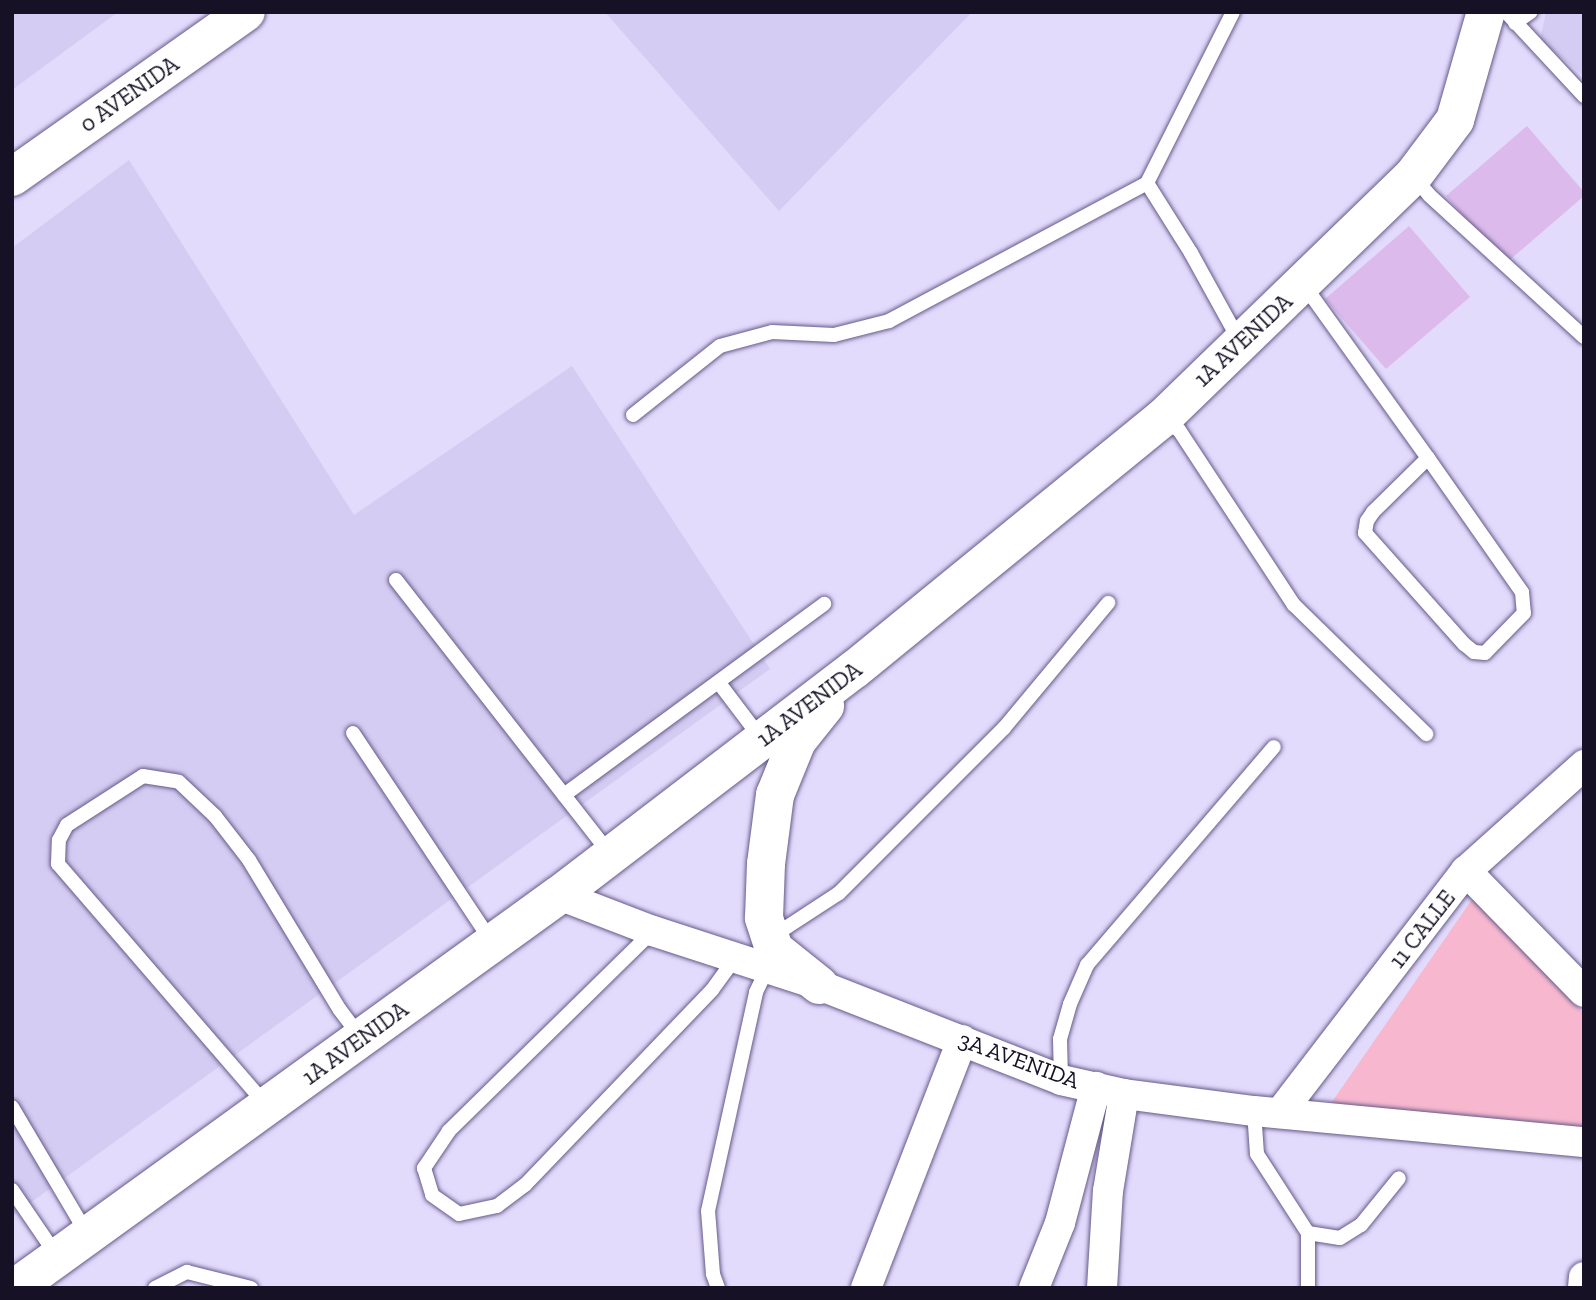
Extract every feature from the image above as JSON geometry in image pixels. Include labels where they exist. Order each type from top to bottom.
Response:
[{"type":"street","name":"0 AVENIDA","points":[[12,177],[246,12]]},
{"type":"street","name":"1A AVENIDA","points":[[16,1288],[559,895],[855,669],[1163,418],[1413,176],[1455,120],[1502,16]]},
{"type":"street","points":[[819,985],[774,949],[764,918],[766,864],[775,795],[797,741],[855,669]]},
{"type":"street","name":"11 CALLE","points":[[1267,1112],[1466,871],[1584,765]]},
{"type":"street","points":[[1466,871],[1584,992]]},
{"type":"street","name":"3A AVENIDA","points":[[559,895],[653,931],[819,985],[1061,1080],[1110,1090],[1267,1112],[1584,1142]]},
{"type":"street","points":[[866,1288],[962,1040]]},
{"type":"street","points":[[1034,1288],[1110,1090]]},
{"type":"street","points":[[1101,1288],[1108,1191],[1110,1090]]},
{"type":"street","points":[[1583,1288],[1584,1277]]},
{"type":"lane","points":[[633,415],[720,346],[772,332],[834,335],[889,321],[1147,183],[1233,12]]},
{"type":"lane","points":[[1502,16],[1531,12]]},
{"type":"lane","points":[[1502,16],[1584,96]]},
{"type":"lane","points":[[1413,176],[1429,195],[1584,337]]},
{"type":"lane","points":[[1147,183],[1191,253],[1240,342]]},
{"type":"lane","points":[[1303,284],[1428,458],[1522,592],[1524,613],[1485,653],[1474,652],[1464,644],[1365,533],[1367,521],[1373,512],[1428,458]]},
{"type":"lane","points":[[1163,418],[1179,430],[1294,605],[1426,734]]},
{"type":"lane","points":[[396,580],[611,855]]},
{"type":"lane","points":[[768,931],[787,927],[839,893],[1004,728],[1108,603]]},
{"type":"lane","points":[[564,795],[824,604]]},
{"type":"lane","points":[[719,682],[762,740]]},
{"type":"lane","points":[[353,733],[493,943]]},
{"type":"lane","points":[[1061,1080],[1059,1039],[1087,965],[1274,747]]},
{"type":"lane","points":[[267,1106],[58,864],[58,840],[67,825],[143,776],[179,782],[215,816],[249,860],[340,1010],[361,1038]]},
{"type":"lane","points":[[653,931],[449,1131],[424,1168],[432,1195],[459,1214],[497,1206],[525,1185],[712,990],[735,958]]},
{"type":"lane","points":[[718,1288],[713,1275],[708,1211],[755,992],[767,969]]},
{"type":"lane","points":[[12,1107],[88,1235]]},
{"type":"lane","points":[[1267,1112],[1257,1154],[1308,1233],[1308,1288]]},
{"type":"lane","points":[[1308,1233],[1340,1238],[1361,1225],[1399,1178]]},
{"type":"lane","points":[[12,1190],[57,1258]]},
{"type":"lane","points":[[155,1288],[187,1272],[251,1288]]},
{"type":"shaded area","points":[[12,12],[118,12],[12,90]]},
{"type":"shaded area","points":[[605,12],[972,12],[779,211]]},
{"type":"shaded area","points":[[1546,12],[1584,12],[1584,76],[1540,40]]},
{"type":"shaded area","points":[[129,160],[354,515],[572,366],[770,669],[12,1216],[12,248]]},
{"type":"shaded area","points":[[1475,895],[1584,1014],[1584,1129],[1325,1112]]},
{"type":"building","points":[[1527,126],[1584,192],[1584,196],[1505,264],[1446,196]]},
{"type":"building","points":[[1409,226],[1470,297],[1386,369],[1325,299]]}]
